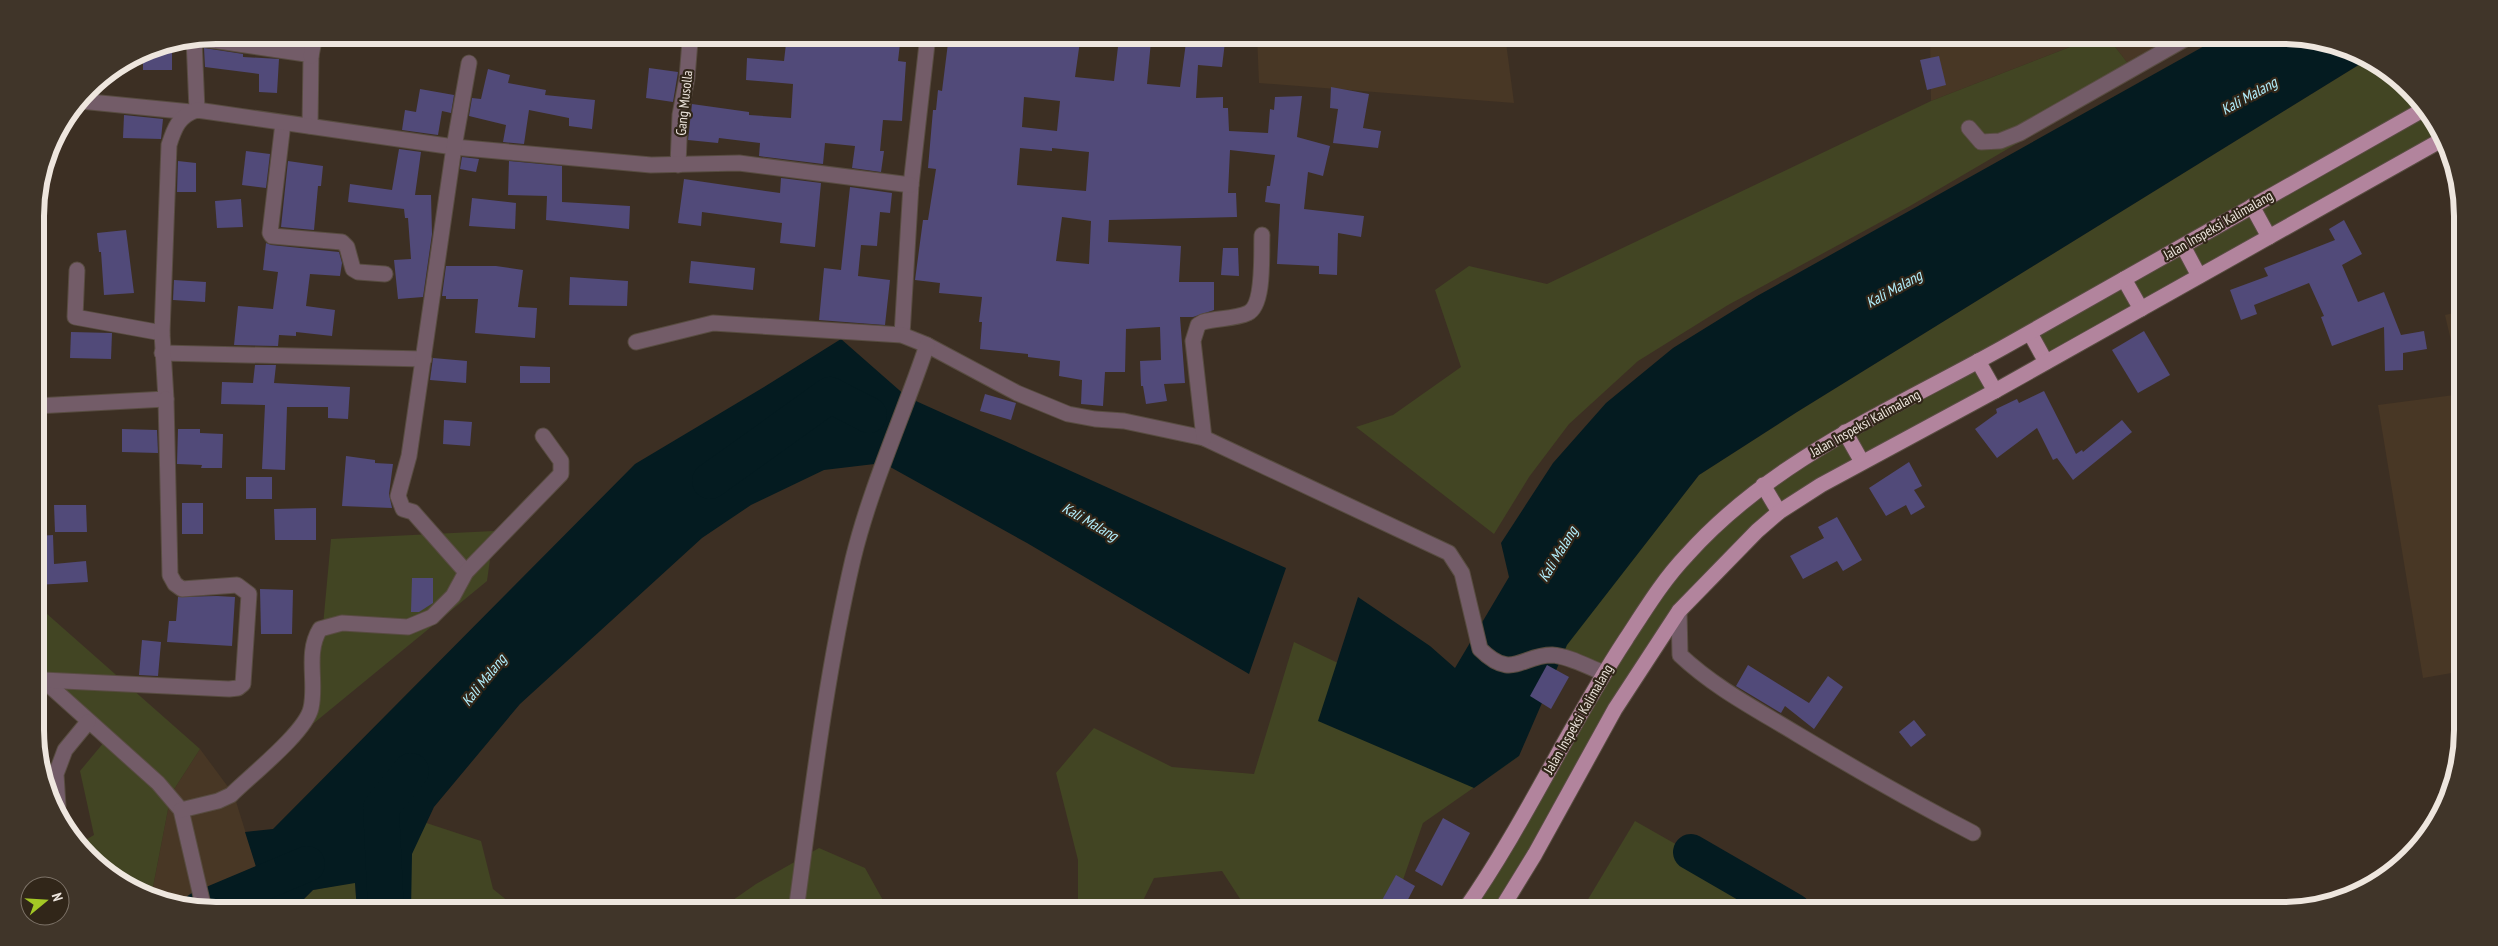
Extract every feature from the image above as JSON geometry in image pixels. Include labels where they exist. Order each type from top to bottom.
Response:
[{"type":"main road","name":"Jalan Inspeksi Kalimalang","points":[[1470,902],[1514,833],[1593,691],[1656,593],[1686,555],[1732,510],[1763,485],[1802,458],[1845,432],[1978,362],[2419,112]]},
{"type":"main road","name":"Jalan Inspeksi Kalimalang","points":[[1506,902],[1535,854],[1616,709],[1679,611],[1757,530],[1780,512],[1862,462],[1994,391],[2438,142]]},
{"type":"main road","points":[[2252,206],[2269,238]]},
{"type":"main road","points":[[2183,246],[2200,276]]},
{"type":"main road","points":[[2124,279],[2141,309]]},
{"type":"main road","points":[[2030,332],[2046,362]]},
{"type":"main road","points":[[1978,362],[1994,391]]},
{"type":"main road","points":[[1845,432],[1862,462]]},
{"type":"main road","points":[[1763,485],[1780,512]]},
{"type":"street","points":[[238,44],[311,56]]},
{"type":"street","points":[[310,126],[311,56],[313,44]]},
{"type":"street","name":"Gang Musolla","points":[[678,165],[680,115],[687,78],[690,44]]},
{"type":"street","points":[[902,335],[911,184],[927,44]]},
{"type":"street","points":[[1969,128],[1981,142],[2000,141],[2176,44]]},
{"type":"street","points":[[194,45],[194,111]]},
{"type":"street","points":[[466,572],[413,512],[403,509],[398,496],[409,456],[454,147],[469,63]]},
{"type":"street","points":[[86,102],[194,111],[454,147],[651,165],[739,163],[911,184]]},
{"type":"street","points":[[44,678],[229,689],[238,688],[243,684],[249,594],[237,585],[182,589],[175,584],[170,575],[166,399],[162,353],[169,146],[178,123],[194,111]]},
{"type":"street","points":[[282,123],[270,233],[272,236],[342,242],[347,247],[353,269],[358,272],[385,274]]},
{"type":"street","points":[[1204,438],[1193,341],[1195,333],[1198,324],[1249,313],[1256,307],[1260,289],[1262,235]]},
{"type":"street","points":[[77,270],[75,317],[162,333]]},
{"type":"street","points":[[636,342],[713,323],[902,335],[925,350],[1017,393],[1068,414],[1124,420],[1204,438],[1449,553],[1459,565],[1468,593],[1480,649],[1499,662],[1511,666],[1552,655],[1604,673]]},
{"type":"street","points":[[797,902],[819,738],[853,559],[874,486],[925,350]]},
{"type":"street","points":[[162,353],[424,359]]},
{"type":"street","points":[[44,406],[166,399]]},
{"type":"street","points":[[181,810],[218,801],[231,795],[303,726],[311,709],[313,692],[312,649],[320,629],[342,623],[394,627],[419,624],[432,617],[446,605],[466,572],[561,474],[561,461],[543,436]]},
{"type":"street","points":[[1679,611],[1680,655],[1701,675],[1732,696],[1889,789],[1973,833]]},
{"type":"street","points":[[44,682],[158,783],[181,810],[202,901]]},
{"type":"street","points":[[57,797],[56,774],[65,750],[88,722]]},
{"type":"shaded area","points":[[1257,44],[1506,44],[1514,103],[1259,83]]},
{"type":"shaded area","points":[[1930,44],[2078,44],[1931,101]]},
{"type":"shaded area","points":[[2113,44],[2191,44],[2136,74]]},
{"type":"shaded area","points":[[2438,142],[2444,160],[2435,144]]},
{"type":"shaded area","points":[[2454,313],[2454,354],[2445,315]]},
{"type":"shaded area","points":[[2454,395],[2454,673],[2423,678],[2378,405]]},
{"type":"shaded area","points":[[200,749],[234,795],[267,902],[193,901],[152,890],[171,794]]},
{"type":"green space","points":[[2078,44],[2113,44],[2136,74],[1910,206],[1728,305],[1638,361],[1569,424],[1529,477],[1494,534],[1356,427],[1393,415],[1461,367],[1435,290],[1469,266],[1547,284],[1931,101]]},
{"type":"green space","points":[[2362,63],[2396,86],[2412,102],[2437,140],[2046,362],[2030,333],[1978,361],[1995,391],[1779,512],[1679,611],[1505,902],[1469,902],[1604,673],[1557,656],[1699,475],[1797,412]]},
{"type":"green space","points":[[494,531],[487,581],[314,723],[331,539]]},
{"type":"green space","points":[[44,611],[200,749],[171,794],[152,890],[120,873],[102,860],[84,841],[94,835],[80,771],[110,735],[44,673]]},
{"type":"green space","points":[[1294,642],[1428,706],[1519,756],[1423,823],[1395,902],[1242,902],[1222,871],[1154,878],[1142,902],[1078,902],[1078,860],[1056,773],[1094,728],[1172,767],[1254,774]]},
{"type":"green space","points":[[381,808],[481,841],[493,889],[509,902],[386,902]]},
{"type":"green space","points":[[1635,821],[1777,902],[1586,902]]},
{"type":"green space","points":[[819,848],[865,868],[884,902],[730,902],[756,884]]},
{"type":"green space","points":[[355,882],[356,902],[301,902],[313,890]]},
{"type":"water","points":[[2208,44],[2305,45],[2338,53],[2362,63],[1797,412],[1699,475],[1567,645],[1519,756],[1474,788],[1318,721],[1358,597],[1430,646],[1455,668],[1509,577],[1501,543],[1553,463],[1606,403],[1673,348],[1757,296]]},
{"type":"water","points":[[841,339],[907,397],[1286,568],[1249,674],[1027,543],[883,463],[824,470],[751,505],[702,538],[520,704],[434,807],[412,854],[411,902],[356,902],[355,883],[313,890],[301,902],[267,902],[245,832],[273,829],[635,464]]},
{"type":"building","points":[[786,44],[900,44],[898,61],[906,62],[902,121],[883,120],[880,151],[884,151],[881,172],[852,168],[855,146],[825,143],[823,164],[759,156],[760,143],[719,138],[718,143],[688,140],[692,104],[749,112],[749,115],[791,118],[793,84],[746,80],[747,58],[784,61]]},
{"type":"building","points":[[948,44],[1080,44],[1075,77],[1114,81],[1118,44],[1151,44],[1147,84],[1180,87],[1186,44],[1225,44],[1222,67],[1198,65],[1196,98],[1223,97],[1223,108],[1228,108],[1229,131],[1268,133],[1270,109],[1274,110],[1275,97],[1302,96],[1297,137],[1330,146],[1323,176],[1308,172],[1304,209],[1364,216],[1361,237],[1338,233],[1337,275],[1319,274],[1319,266],[1277,264],[1280,204],[1265,202],[1267,186],[1270,186],[1275,155],[1230,150],[1228,193],[1236,193],[1237,217],[1109,220],[1108,242],[1181,246],[1179,282],[1214,282],[1214,310],[1193,317],[1180,317],[1185,383],[1164,384],[1167,401],[1146,404],[1143,386],[1141,386],[1140,361],[1161,360],[1160,327],[1126,329],[1125,372],[1105,372],[1103,406],[1081,404],[1082,380],[1059,376],[1060,361],[1028,357],[1028,354],[980,349],[982,322],[979,322],[982,297],[939,293],[940,283],[915,280],[923,220],[928,220],[936,169],[928,168],[933,110],[936,110],[938,90],[942,91]],"holes":[[[1024,97],[1060,101],[1057,131],[1022,127]],[[1020,148],[1052,151],[1052,148],[1089,152],[1086,191],[1017,185]],[[1062,217],[1091,221],[1089,264],[1056,261]]]},
{"type":"building","points":[[204,48],[243,54],[243,57],[279,59],[277,93],[259,92],[259,74],[205,67]]},
{"type":"building","points":[[172,50],[172,70],[143,70],[143,60]]},
{"type":"building","points":[[1939,56],[1946,85],[1927,90],[1920,60]]},
{"type":"building","points":[[649,68],[678,72],[673,102],[646,98]]},
{"type":"building","points":[[488,69],[510,75],[508,83],[546,90],[545,95],[595,100],[592,129],[569,126],[569,118],[529,110],[524,144],[503,142],[506,125],[469,116],[472,98],[481,99]]},
{"type":"building","points":[[1331,87],[1369,94],[1363,128],[1381,131],[1378,148],[1333,143],[1338,109],[1330,108]]},
{"type":"building","points":[[420,89],[454,95],[451,113],[442,111],[438,135],[402,130],[405,110],[416,112]]},
{"type":"building","points":[[124,115],[163,119],[161,139],[123,138]]},
{"type":"building","points":[[399,149],[421,152],[415,195],[431,195],[432,234],[423,297],[398,299],[394,260],[411,259],[408,218],[405,218],[404,209],[348,202],[350,184],[392,190]]},
{"type":"building","points":[[246,151],[270,154],[266,188],[242,185]]},
{"type":"building","points":[[462,157],[479,159],[476,172],[460,169]]},
{"type":"building","points":[[178,161],[196,163],[196,192],[177,192]]},
{"type":"building","points":[[288,161],[323,166],[321,186],[318,186],[314,230],[281,227]]},
{"type":"building","points":[[509,161],[562,166],[562,202],[630,206],[629,229],[546,220],[547,196],[508,195]]},
{"type":"building","points":[[781,178],[821,183],[815,247],[780,243],[782,223],[702,212],[701,226],[678,223],[684,179],[780,193]]},
{"type":"building","points":[[850,187],[892,193],[890,213],[880,212],[877,246],[861,245],[858,276],[890,280],[885,325],[819,320],[824,268],[841,270]]},
{"type":"building","points":[[472,198],[516,203],[515,229],[469,226]]},
{"type":"building","points":[[241,199],[243,227],[217,228],[215,201]]},
{"type":"building","points":[[2344,220],[2362,254],[2342,265],[2358,302],[2384,292],[2401,335],[2424,331],[2427,349],[2403,353],[2403,370],[2385,371],[2384,327],[2332,346],[2321,317],[2324,316],[2309,283],[2254,305],[2257,314],[2241,320],[2230,290],[2268,276],[2264,268],[2335,240],[2329,229]]},
{"type":"building","points":[[126,230],[134,293],[104,295],[101,252],[99,252],[97,233]]},
{"type":"building","points":[[266,243],[339,252],[342,263],[340,276],[310,274],[306,306],[335,310],[332,336],[296,332],[296,336],[279,335],[278,346],[234,345],[238,306],[273,309],[278,272],[263,270]]},
{"type":"building","points":[[1223,248],[1238,248],[1239,276],[1221,275]]},
{"type":"building","points":[[691,261],[755,268],[753,290],[689,283]]},
{"type":"building","points":[[446,266],[496,266],[523,270],[518,307],[537,308],[535,338],[475,333],[478,299],[446,299],[446,296],[442,296]]},
{"type":"building","points":[[570,277],[628,281],[627,306],[569,305]]},
{"type":"building","points":[[174,280],[206,282],[205,302],[173,300]]},
{"type":"building","points":[[2144,331],[2170,375],[2138,393],[2112,350]]},
{"type":"building","points":[[71,332],[112,333],[111,359],[70,358]]},
{"type":"building","points":[[433,358],[467,361],[466,383],[430,380]]},
{"type":"building","points":[[255,365],[276,365],[274,383],[350,387],[348,419],[328,418],[328,407],[287,407],[285,470],[262,469],[265,405],[221,404],[222,382],[253,383]]},
{"type":"building","points":[[520,366],[550,367],[550,383],[520,383]]},
{"type":"building","points":[[2044,391],[2076,454],[2082,450],[2083,452],[2122,420],[2132,432],[2073,480],[2057,458],[2053,460],[2037,428],[1997,458],[1975,429],[1997,413],[1996,409],[2017,399],[2019,403]]},
{"type":"building","points":[[985,394],[1016,403],[1011,420],[980,411]]},
{"type":"building","points":[[444,420],[472,422],[470,446],[443,444]]},
{"type":"building","points":[[122,429],[157,430],[158,453],[122,452]]},
{"type":"building","points":[[178,429],[200,429],[200,433],[223,434],[222,468],[201,468],[202,465],[177,464]]},
{"type":"building","points":[[346,456],[375,460],[375,463],[393,464],[389,494],[392,508],[342,506]]},
{"type":"building","points":[[1909,462],[1922,486],[1914,490],[1925,507],[1911,515],[1906,505],[1886,516],[1869,488]]},
{"type":"building","points":[[246,477],[272,477],[272,499],[246,499]]},
{"type":"building","points":[[182,503],[203,503],[203,534],[182,534]]},
{"type":"building","points":[[54,505],[86,505],[87,532],[55,532]]},
{"type":"building","points":[[316,508],[316,540],[275,540],[274,509]]},
{"type":"building","points":[[1837,517],[1862,560],[1843,571],[1837,561],[1803,579],[1790,556],[1824,538],[1818,527]]},
{"type":"building","points":[[53,535],[54,564],[86,561],[88,582],[44,585],[44,536]]},
{"type":"building","points":[[412,578],[433,578],[433,603],[419,612],[411,612]]},
{"type":"building","points":[[260,589],[293,590],[292,634],[261,634]]},
{"type":"building","points":[[178,597],[235,597],[232,646],[167,642],[169,621],[176,621]]},
{"type":"building","points":[[142,640],[161,642],[158,676],[139,675]]},
{"type":"building","points":[[1547,665],[1569,677],[1551,709],[1530,696]]},
{"type":"building","points":[[1748,665],[1809,703],[1828,676],[1843,687],[1814,729],[1785,706],[1781,713],[1736,686]]},
{"type":"building","points":[[1914,720],[1926,735],[1911,747],[1899,732]]},
{"type":"building","points":[[1443,818],[1470,833],[1442,886],[1415,871]]},
{"type":"building","points":[[1396,875],[1415,886],[1407,902],[1381,902]]},
{"type":"waterway","name":"Kali Malang","points":[[710,481],[830,395],[869,415]]},
{"type":"waterway","name":"Kali Malang","points":[[386,902],[381,808],[411,771]]},
{"type":"waterway","name":"Kali Malang","points":[[1691,852],[1777,902]]},
{"type":"waterway","points":[[217,902],[307,864]]}]
